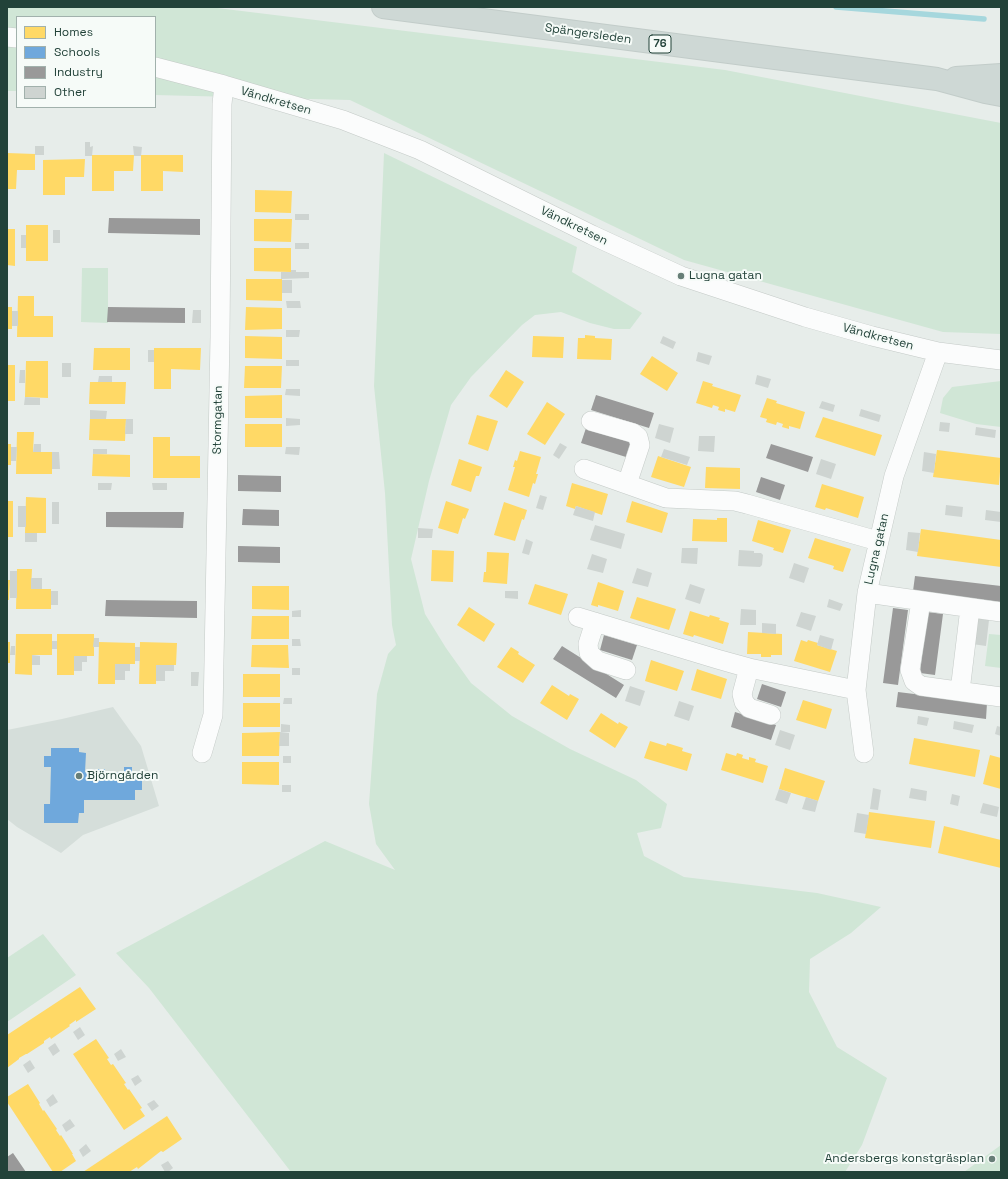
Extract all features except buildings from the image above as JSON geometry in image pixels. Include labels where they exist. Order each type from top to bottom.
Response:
[{"type":"main road","name":"Spängersleden","points":[[382,7],[937,79],[1001,95]]},
{"type":"main road","name":"Spängersleden","points":[[937,79],[1001,75]]},
{"type":"street","name":"Vändkretsen","points":[[156,66],[343,120],[420,150],[592,235],[681,276],[805,317],[872,336],[938,352],[1001,360]]},
{"type":"street","name":"Stormgatan","points":[[202,753],[213,715],[220,332],[222,104],[224,85]]},
{"type":"street","name":"Lugna gatan","points":[[864,753],[856,690],[867,593],[894,476],[938,352]]},
{"type":"street","points":[[591,421],[634,432],[638,437],[640,445],[626,484]]},
{"type":"street","points":[[584,469],[666,498],[734,501],[878,541]]},
{"type":"street","points":[[867,593],[1001,612]]},
{"type":"street","points":[[921,601],[910,670],[914,681],[921,686],[1001,697]]},
{"type":"street","points":[[960,692],[970,608]]},
{"type":"street","points":[[626,670],[598,660],[589,653],[586,619],[749,668],[856,690]]},
{"type":"street","points":[[749,668],[742,694],[744,702],[749,708],[771,715]]},
{"type":"shaded area","name":"Björngården","points":[[113,707],[141,746],[159,806],[83,835],[61,853],[17,827],[7,819],[7,730]]},
{"type":"green space","points":[[7,7],[209,7],[725,70],[1001,123],[1001,334],[943,332],[684,260],[350,100],[156,95],[156,16],[16,16],[16,91],[7,91]]},
{"type":"green space","points":[[384,153],[577,247],[572,272],[642,313],[630,329],[614,329],[590,323],[561,312],[535,315],[522,325],[471,377],[451,405],[429,481],[411,559],[425,614],[446,648],[471,683],[512,716],[570,749],[636,780],[667,804],[661,828],[637,833],[644,856],[684,877],[817,893],[881,907],[851,933],[810,959],[809,992],[837,1047],[887,1078],[862,1145],[845,1172],[291,1172],[149,988],[116,953],[325,841],[395,870],[376,844],[369,804],[377,694],[388,654],[396,645],[392,625],[385,493],[374,386]]},
{"type":"green space","points":[[82,268],[108,268],[108,323],[81,322]]},
{"type":"green space","points":[[1001,381],[1001,427],[976,424],[940,413],[943,398],[952,387]]},
{"type":"green space","points":[[989,634],[1001,635],[1001,668],[985,666]]},
{"type":"green space","points":[[43,934],[76,975],[7,1022],[7,958]]},
{"type":"green space","name":"Andersbergs konstgräsplan","points":[[1001,1145],[1001,1172],[964,1172]]},
{"type":"waterway","points":[[836,7],[984,19]]},
{"type":"place","name":"Lugna gatan","points":[[681,276]]},
{"type":"place","name":"Björngården","points":[[79,776]]},
{"type":"place","name":"Andersbergs konstgräsplan","points":[[992,1159]]}]
